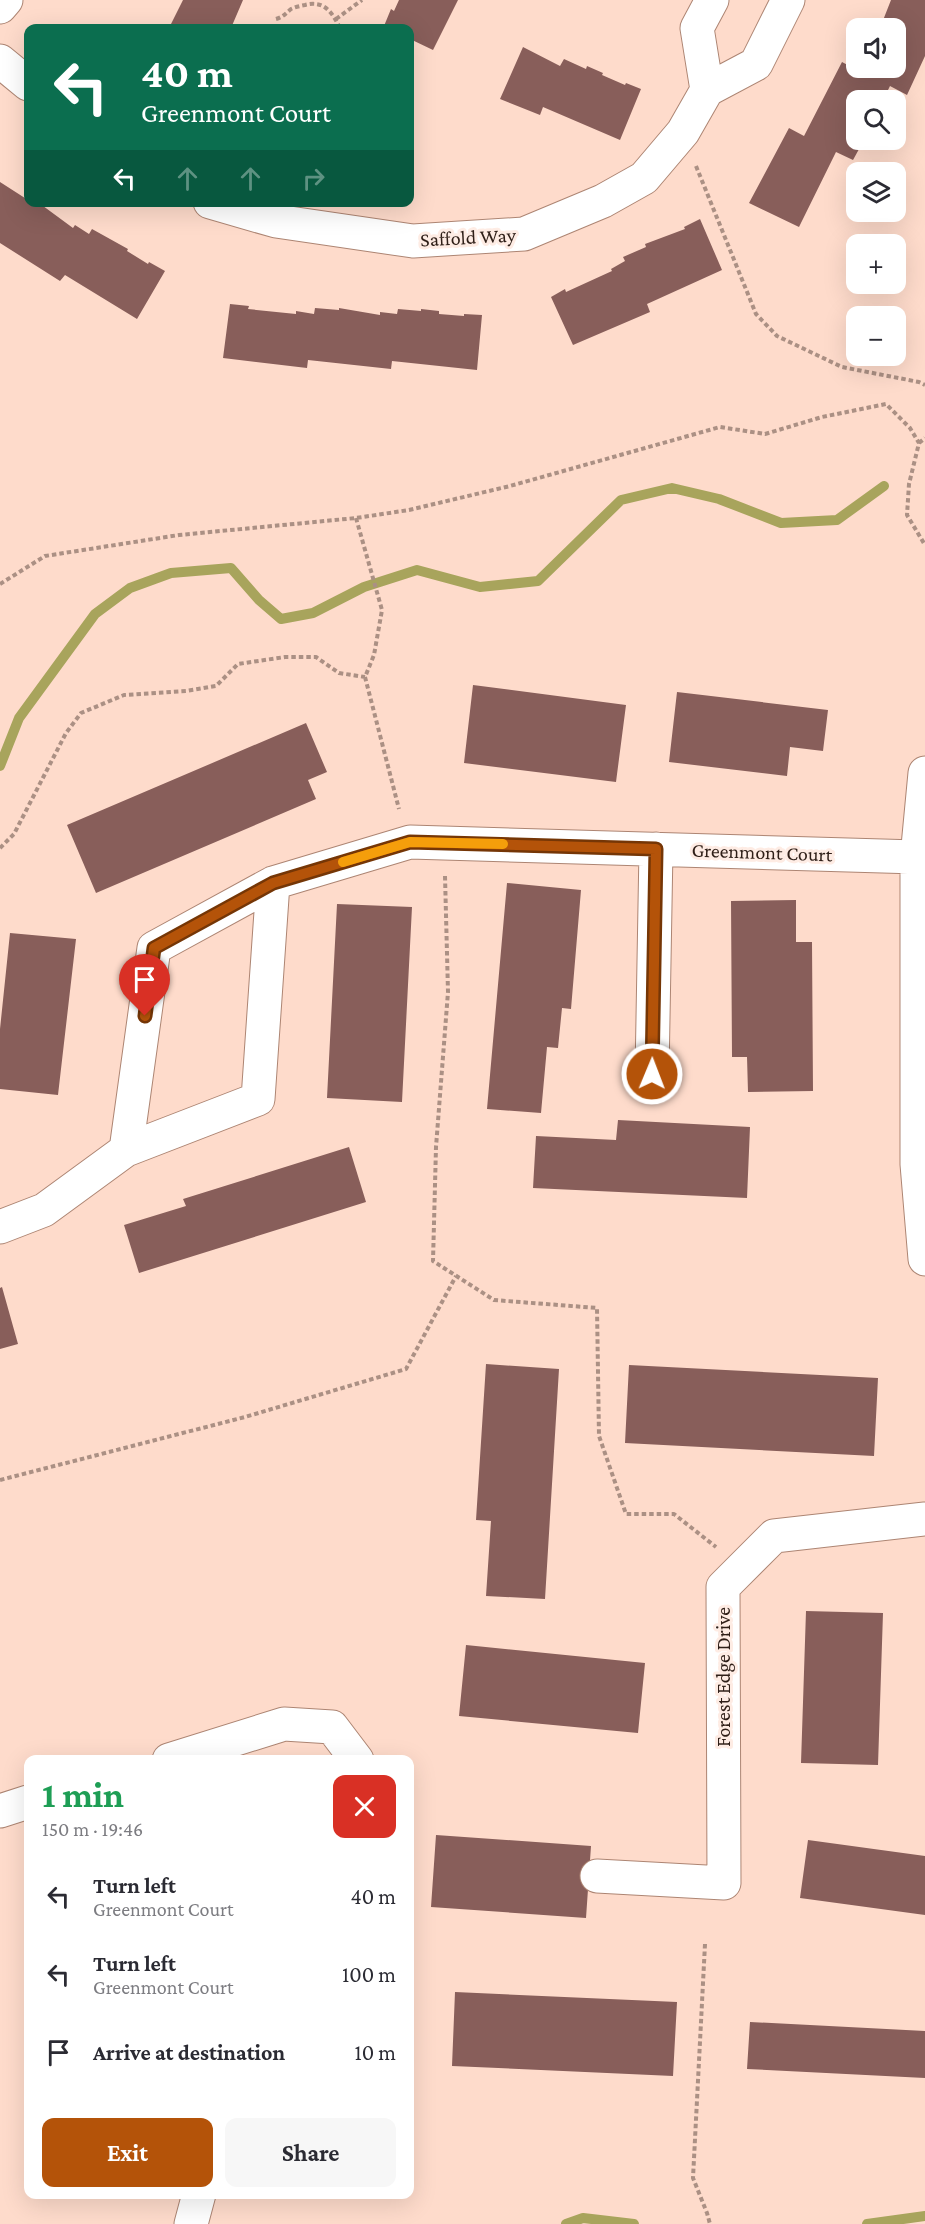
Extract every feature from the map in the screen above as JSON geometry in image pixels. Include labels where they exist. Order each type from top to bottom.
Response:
[{"type":"street","points":[[0,7],[6,0]]},
{"type":"street","points":[[712,0],[697,28],[707,90],[756,64],[788,0]]},
{"type":"street","points":[[0,61],[24,81]]},
{"type":"street","name":"Saffold Way","points":[[227,207],[276,221],[413,241],[524,234],[603,201],[644,178],[683,132],[707,90]]},
{"type":"street","points":[[925,773],[917,856],[917,1164],[925,1259]]},
{"type":"street","name":"Greenmont Court","points":[[126,1150],[154,948],[273,883],[410,842],[917,856]]},
{"type":"street","points":[[652,1074],[656,849]]},
{"type":"street","points":[[0,1227],[44,1210],[126,1150],[258,1099],[273,883]]},
{"type":"street","name":"Forest Edge Drive","points":[[597,1876],[724,1883],[723,1587],[774,1536],[925,1519]]},
{"type":"street","points":[[185,1755],[284,1724],[332,1727],[353,1755]]},
{"type":"street","points":[[0,1811],[24,1803]]},
{"type":"street","points":[[191,2224],[198,2199]]},
{"type":"path","points":[[322,0],[323,6]]},
{"type":"path","points":[[336,19],[362,0]]},
{"type":"path","points":[[276,20],[283,18],[293,8],[315,3],[323,6],[338,24]]},
{"type":"path","points":[[683,132],[756,314],[777,336],[843,367],[925,385]]},
{"type":"path","points":[[0,584],[45,556],[179,535],[356,518],[410,510],[510,486],[720,428],[765,434],[822,417],[886,404],[909,428],[919,443]]},
{"type":"path","points":[[925,438],[919,443],[909,484],[907,515],[925,545]]},
{"type":"path","points":[[356,518],[382,610],[374,655],[365,676],[392,786],[410,842]]},
{"type":"path","points":[[0,848],[14,834],[66,733],[81,713],[124,695],[186,691],[216,686],[238,664],[285,657],[316,657],[339,673],[365,676]]},
{"type":"path","points":[[444,843],[448,992],[436,1148],[434,1261],[494,1300],[597,1308],[599,1436],[626,1514],[674,1514],[742,1568]]},
{"type":"path","points":[[0,1480],[245,1416],[406,1369],[456,1276]]},
{"type":"path","points":[[705,1944],[693,2178],[710,2224]]},
{"type":"building","points":[[183,0],[243,0],[233,24],[171,24]]},
{"type":"building","points":[[399,0],[458,0],[433,50],[414,41],[414,24],[385,24],[391,9],[394,11]]},
{"type":"building","points":[[891,0],[925,0],[925,56],[907,95],[906,90],[898,90],[890,86],[888,90],[846,90],[846,150],[858,150],[853,160],[836,152],[799,227],[749,203],[789,128],[804,136],[842,62],[846,64],[846,78],[906,78],[906,18],[884,18]]},
{"type":"building","points":[[523,47],[560,66],[564,59],[586,69],[587,66],[625,85],[626,83],[641,89],[620,140],[543,107],[540,115],[500,99]]},
{"type":"building","points":[[0,182],[24,197],[24,207],[44,207],[73,228],[75,225],[89,234],[92,229],[128,249],[127,251],[148,264],[149,262],[165,271],[137,319],[65,275],[60,281],[0,243]]},
{"type":"building","points":[[700,219],[722,270],[647,304],[650,312],[573,345],[551,297],[565,289],[566,292],[612,271],[611,269],[625,261],[623,257],[646,247],[645,244],[685,229],[684,227]]},
{"type":"building","points":[[230,304],[249,306],[248,309],[296,314],[296,311],[314,314],[315,308],[339,310],[339,308],[380,315],[380,312],[397,314],[398,309],[421,311],[421,309],[439,311],[439,314],[482,315],[477,370],[392,361],[391,369],[308,360],[307,368],[223,358]]},
{"type":"building","points":[[473,685],[626,705],[616,782],[464,763]]},
{"type":"building","points":[[677,692],[828,710],[823,751],[790,747],[787,776],[669,762]]},
{"type":"building","points":[[306,723],[327,772],[308,780],[316,799],[96,893],[67,825]]},
{"type":"building","points":[[507,883],[581,890],[571,1009],[562,1008],[558,1048],[547,1047],[541,1113],[487,1109]]},
{"type":"building","points":[[796,900],[796,942],[812,942],[813,1091],[748,1092],[747,1057],[732,1057],[731,901]]},
{"type":"building","points":[[337,904],[412,907],[402,1102],[327,1098]]},
{"type":"building","points":[[10,933],[76,939],[58,1095],[0,1089],[0,1029]]},
{"type":"building","points":[[618,1120],[750,1127],[747,1198],[533,1188],[536,1136],[616,1140]]},
{"type":"building","points":[[349,1147],[366,1202],[139,1273],[124,1225],[186,1206],[183,1199]]},
{"type":"building","points":[[2,1287],[18,1344],[0,1349],[0,1288]]},
{"type":"building","points":[[486,1364],[559,1369],[545,1599],[486,1596],[491,1521],[476,1520]]},
{"type":"building","points":[[629,1365],[878,1378],[874,1456],[625,1443]]},
{"type":"building","points":[[806,1611],[883,1613],[878,1765],[801,1763]]},
{"type":"building","points":[[466,1645],[645,1663],[638,1733],[459,1716]]},
{"type":"building","points":[[436,1835],[591,1846],[586,1918],[431,1907]]},
{"type":"building","points":[[808,1840],[925,1856],[925,1915],[800,1898]]},
{"type":"building","points":[[455,1992],[677,2002],[673,2076],[452,2066]]},
{"type":"building","points":[[750,2022],[925,2031],[925,2078],[747,2069]]},
{"type":"waterway","points":[[0,766],[19,718],[95,614],[130,588],[171,573],[231,568],[259,600],[281,619],[313,613],[364,587],[417,570],[480,587],[538,581],[621,500],[672,488],[719,499],[781,523],[837,520],[884,486]]},
{"type":"waterway","points":[[867,2224],[925,2216]]},
{"type":"waterway","points":[[566,2224],[583,2218],[634,2224]]},
{"type":"slow traffic","points":[[343,862],[410,842],[503,844]]},
{"type":"route","points":[[145,1016],[154,948],[273,883],[410,842],[656,849],[652,1074]]}]
